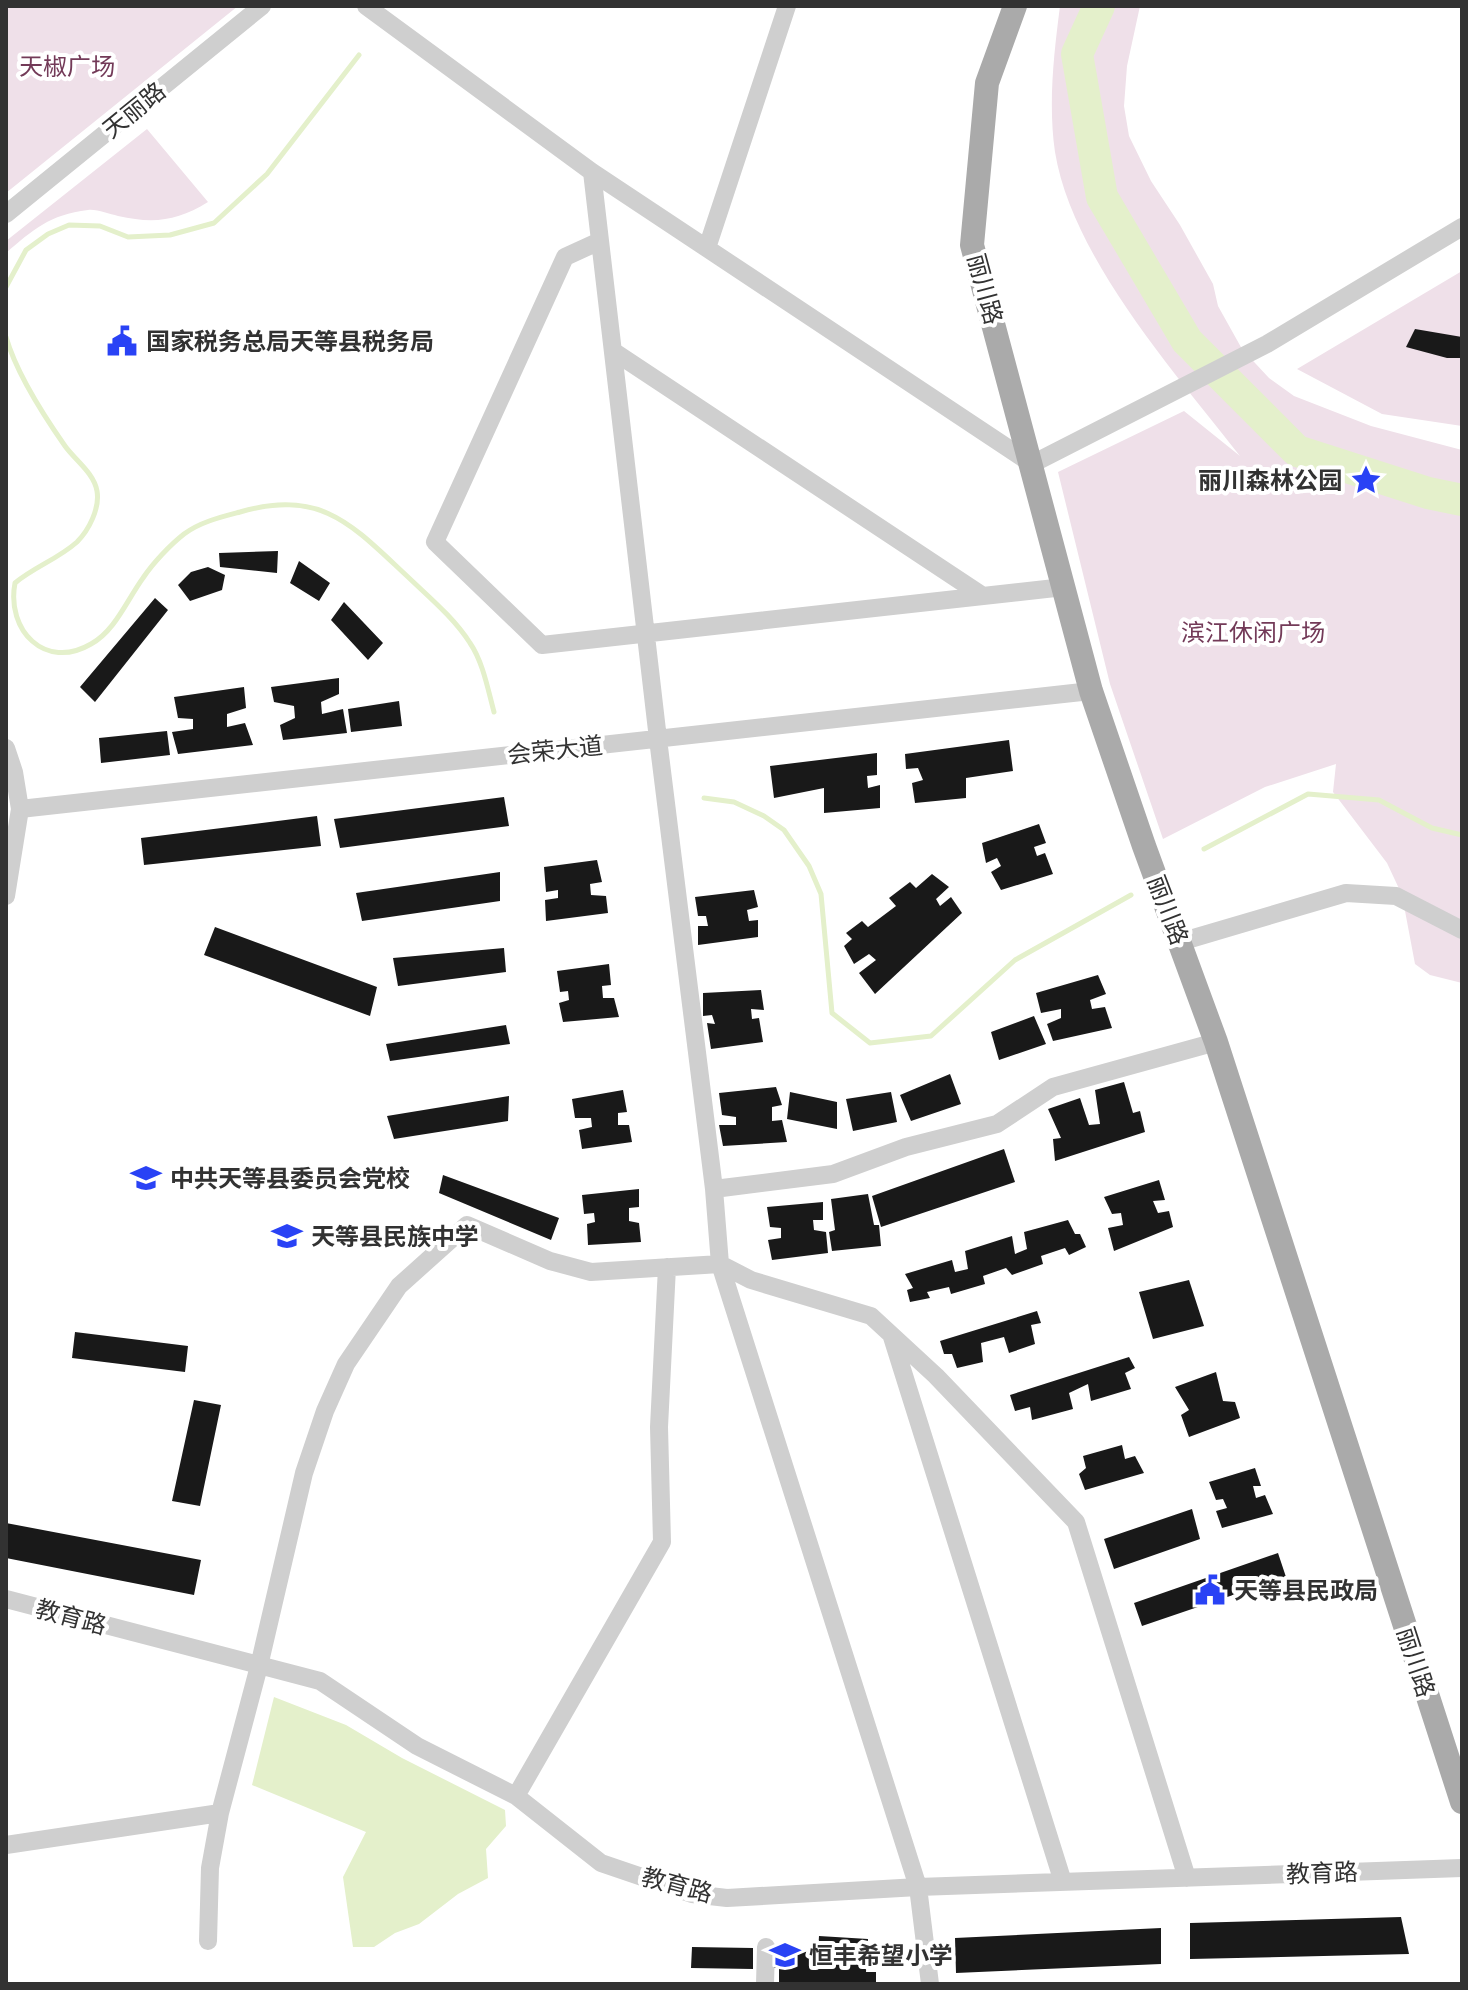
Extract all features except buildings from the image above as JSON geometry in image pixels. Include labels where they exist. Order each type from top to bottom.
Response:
[{"type":"main road","name":"丽川路","points":[[1015,6],[987,83],[972,245],[1091,691],[1216,1042],[1462,1802]]},
{"type":"street","name":"天丽路","points":[[6,214],[262,6]]},
{"type":"street","points":[[366,6],[592,172],[1032,464],[1267,344],[1462,227]]},
{"type":"street","points":[[707,248],[787,6]]},
{"type":"street","points":[[592,172],[714,1189],[720,1264],[918,1887],[930,1984]]},
{"type":"street","points":[[600,241],[565,257],[435,542],[542,645],[1064,587]]},
{"type":"street","points":[[613,351],[983,596]]},
{"type":"street","name":"会荣大道","points":[[20,809],[1091,691]]},
{"type":"street","points":[[6,748],[14,772],[20,809],[6,896]]},
{"type":"street","points":[[1180,942],[1346,893],[1396,896],[1462,930]]},
{"type":"street","points":[[714,1189],[833,1174],[906,1147],[997,1124],[1053,1087],[1216,1042]]},
{"type":"street","points":[[208,1941],[210,1868],[220,1813],[259,1666],[304,1473],[325,1411],[346,1364],[399,1286],[467,1225],[550,1261],[591,1272],[720,1264],[751,1280],[871,1316],[891,1334],[936,1376],[1076,1522],[1187,1878]]},
{"type":"street","points":[[516,1796],[662,1542],[659,1427],[667,1267]]},
{"type":"street","points":[[891,1334],[1063,1882]]},
{"type":"street","name":"教育路","points":[[6,1599],[320,1681],[417,1746],[516,1796],[601,1863],[692,1894],[727,1898],[918,1887],[1462,1868]]},
{"type":"street","points":[[6,1845],[220,1813]]},
{"type":"street","points":[[765,1984],[766,1947]]},
{"type":"green space","name":"天椒广场","points":[[6,6],[238,6],[6,193]]},
{"type":"green space","name":"滨江休闲广场","points":[[1060,6],[1140,6],[1127,66],[1124,106],[1129,136],[1151,181],[1213,284],[1218,306],[1242,349],[1269,378],[1294,396],[1371,426],[1462,450],[1462,983],[1430,975],[1415,964],[1402,895],[1387,863],[1333,792],[1336,764],[1265,787],[1163,839],[1110,684],[1058,472],[1184,411],[1240,456],[1130,312],[1082,232],[1065,192],[1055,152],[1052,116]]},
{"type":"green space","points":[[147,129],[208,202],[175,217],[154,220],[95,210],[74,212],[43,224],[6,253],[6,241]]},
{"type":"green space","points":[[1462,271],[1462,426],[1382,414],[1297,369]]},
{"type":"shaded area","points":[[274,1697],[346,1725],[402,1758],[505,1810],[506,1826],[486,1849],[488,1878],[458,1894],[419,1924],[395,1933],[374,1947],[353,1947],[343,1877],[366,1832],[252,1785]]},
{"type":"waterway","points":[[1099,6],[1077,54],[1102,197],[1187,341],[1297,451],[1428,493],[1462,500]]},
{"type":"waterway","points":[[6,287],[26,250],[48,234],[69,225],[100,226],[128,237],[170,235],[214,223],[267,174],[359,55]]},
{"type":"waterway","points":[[6,337],[16,365],[40,408],[65,446],[88,473],[97,491],[95,511],[77,542],[15,583],[17,616],[32,641],[44,649],[58,652],[74,651],[91,644],[107,631],[152,566],[184,534],[204,523],[233,514],[269,506],[293,505],[334,516],[352,528],[441,608],[475,651],[494,712]]},
{"type":"waterway","points":[[1204,849],[1308,794],[1379,800],[1432,828],[1462,835]]},
{"type":"waterway","points":[[704,798],[734,802],[764,816],[784,830],[809,866],[821,894],[832,1013],[870,1043],[931,1036],[1015,960],[1131,895]]},
{"type":"place","name":"国家税务总局天等县税务局","points":[[122,341]]},
{"type":"place","name":"丽川森林公园","points":[[1366,480]]},
{"type":"place","name":"中共天等县委员会党校","points":[[146,1178]]},
{"type":"place","name":"天等县民族中学","points":[[287,1236]]},
{"type":"place","name":"天等县民政局","points":[[1210,1590]]},
{"type":"place","name":"恒丰希望小学","points":[[785,1955]]}]
